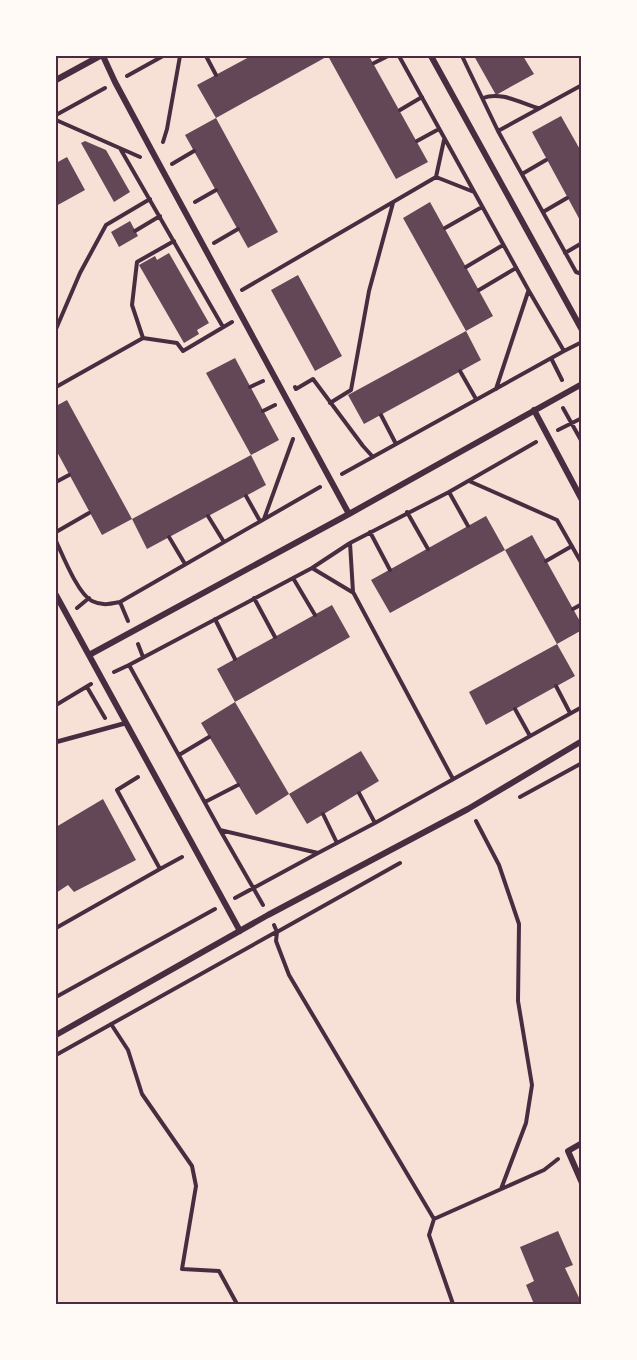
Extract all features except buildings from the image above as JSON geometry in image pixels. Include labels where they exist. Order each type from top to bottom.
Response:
[{"type":"street","points":[[56,80],[102,56],[350,514]]},
{"type":"street","points":[[431,56],[582,330]]},
{"type":"street","points":[[88,655],[350,514],[582,384]]},
{"type":"street","points":[[534,410],[582,500]]},
{"type":"street","points":[[56,595],[240,931]]},
{"type":"street","points":[[56,1035],[240,931],[468,809],[582,741]]},
{"type":"street","points":[[582,1143],[568,1151],[582,1183]]},
{"type":"lane","points":[[56,742],[126,723]]},
{"type":"path","points":[[206,56],[216,75]]},
{"type":"path","points":[[374,63],[387,56]]},
{"type":"path","points":[[399,56],[564,351]]},
{"type":"path","points":[[462,56],[498,131],[565,253],[576,272],[582,274]]},
{"type":"path","points":[[498,131],[582,85]]},
{"type":"path","points":[[483,98],[491,95],[499,96],[539,109]]},
{"type":"path","points":[[400,110],[422,97]]},
{"type":"path","points":[[417,141],[438,129]]},
{"type":"path","points":[[156,137],[161,147]]},
{"type":"path","points":[[56,387],[143,338],[177,343],[183,351],[252,311],[240,291],[436,177],[444,139]]},
{"type":"path","points":[[120,149],[223,327]]},
{"type":"path","points":[[171,164],[195,151]]},
{"type":"path","points":[[166,156],[176,174]]},
{"type":"path","points":[[522,174],[546,160]]},
{"type":"path","points":[[436,177],[474,192]]},
{"type":"path","points":[[192,204],[216,190]]},
{"type":"path","points":[[543,212],[567,198]]},
{"type":"path","points":[[56,329],[80,273],[106,225],[150,200]]},
{"type":"path","points":[[330,403],[351,390],[369,291],[393,202]]},
{"type":"path","points":[[445,228],[482,207]]},
{"type":"path","points":[[135,231],[160,216]]},
{"type":"path","points":[[214,243],[238,229]]},
{"type":"path","points":[[208,233],[219,253]]},
{"type":"path","points":[[143,338],[132,305],[137,262],[174,241]]},
{"type":"path","points":[[565,253],[582,243]]},
{"type":"path","points":[[466,267],[503,245]]},
{"type":"path","points":[[479,290],[516,268]]},
{"type":"path","points":[[495,389],[529,291]]},
{"type":"path","points":[[56,541],[83,593],[92,601],[107,605],[120,602],[332,480],[582,342]]},
{"type":"path","points":[[460,371],[476,399]]},
{"type":"path","points":[[250,387],[266,379]]},
{"type":"path","points":[[290,379],[296,389],[313,379],[373,457]]},
{"type":"path","points":[[263,411],[278,403]]},
{"type":"path","points":[[381,415],[396,444]]},
{"type":"path","points":[[56,705],[312,568],[350,543],[449,492],[582,418]]},
{"type":"path","points":[[262,520],[295,433]]},
{"type":"path","points":[[56,482],[69,475]]},
{"type":"path","points":[[468,481],[556,519],[582,564]]},
{"type":"path","points":[[449,492],[468,526]]},
{"type":"path","points":[[246,496],[262,520]]},
{"type":"path","points":[[407,512],[428,549]]},
{"type":"path","points":[[56,532],[89,513]]},
{"type":"path","points":[[208,516],[224,542]]},
{"type":"path","points":[[370,532],[390,570]]},
{"type":"path","points":[[169,537],[185,564]]},
{"type":"path","points":[[350,543],[353,592],[453,779]]},
{"type":"path","points":[[546,561],[572,546]]},
{"type":"path","points":[[312,568],[353,592]]},
{"type":"path","points":[[293,578],[315,615]]},
{"type":"path","points":[[254,598],[275,637]]},
{"type":"path","points":[[573,609],[582,604]]},
{"type":"path","points":[[215,619],[235,659]]},
{"type":"path","points":[[129,665],[253,888]]},
{"type":"path","points":[[556,686],[570,713]]},
{"type":"path","points":[[56,997],[582,707]]},
{"type":"path","points":[[516,709],[530,736]]},
{"type":"path","points":[[179,755],[209,737]]},
{"type":"path","points":[[138,777],[117,789],[160,869]]},
{"type":"path","points":[[206,802],[238,785]]},
{"type":"path","points":[[358,793],[375,823]]},
{"type":"path","points":[[323,814],[337,843]]},
{"type":"path","points":[[476,821],[500,865],[519,924],[518,1001],[532,1085],[526,1123],[501,1189]]},
{"type":"path","points":[[220,830],[318,852]]},
{"type":"path","points":[[56,928],[182,856]]},
{"type":"path","points":[[56,1055],[277,932],[276,941],[290,975],[434,1219],[429,1235],[453,1305]]},
{"type":"path","points":[[111,1024],[128,1050],[142,1094],[192,1166],[196,1186],[182,1269],[219,1271],[237,1305]]},
{"type":"path","points":[[434,1219],[544,1170],[568,1151]]}]
